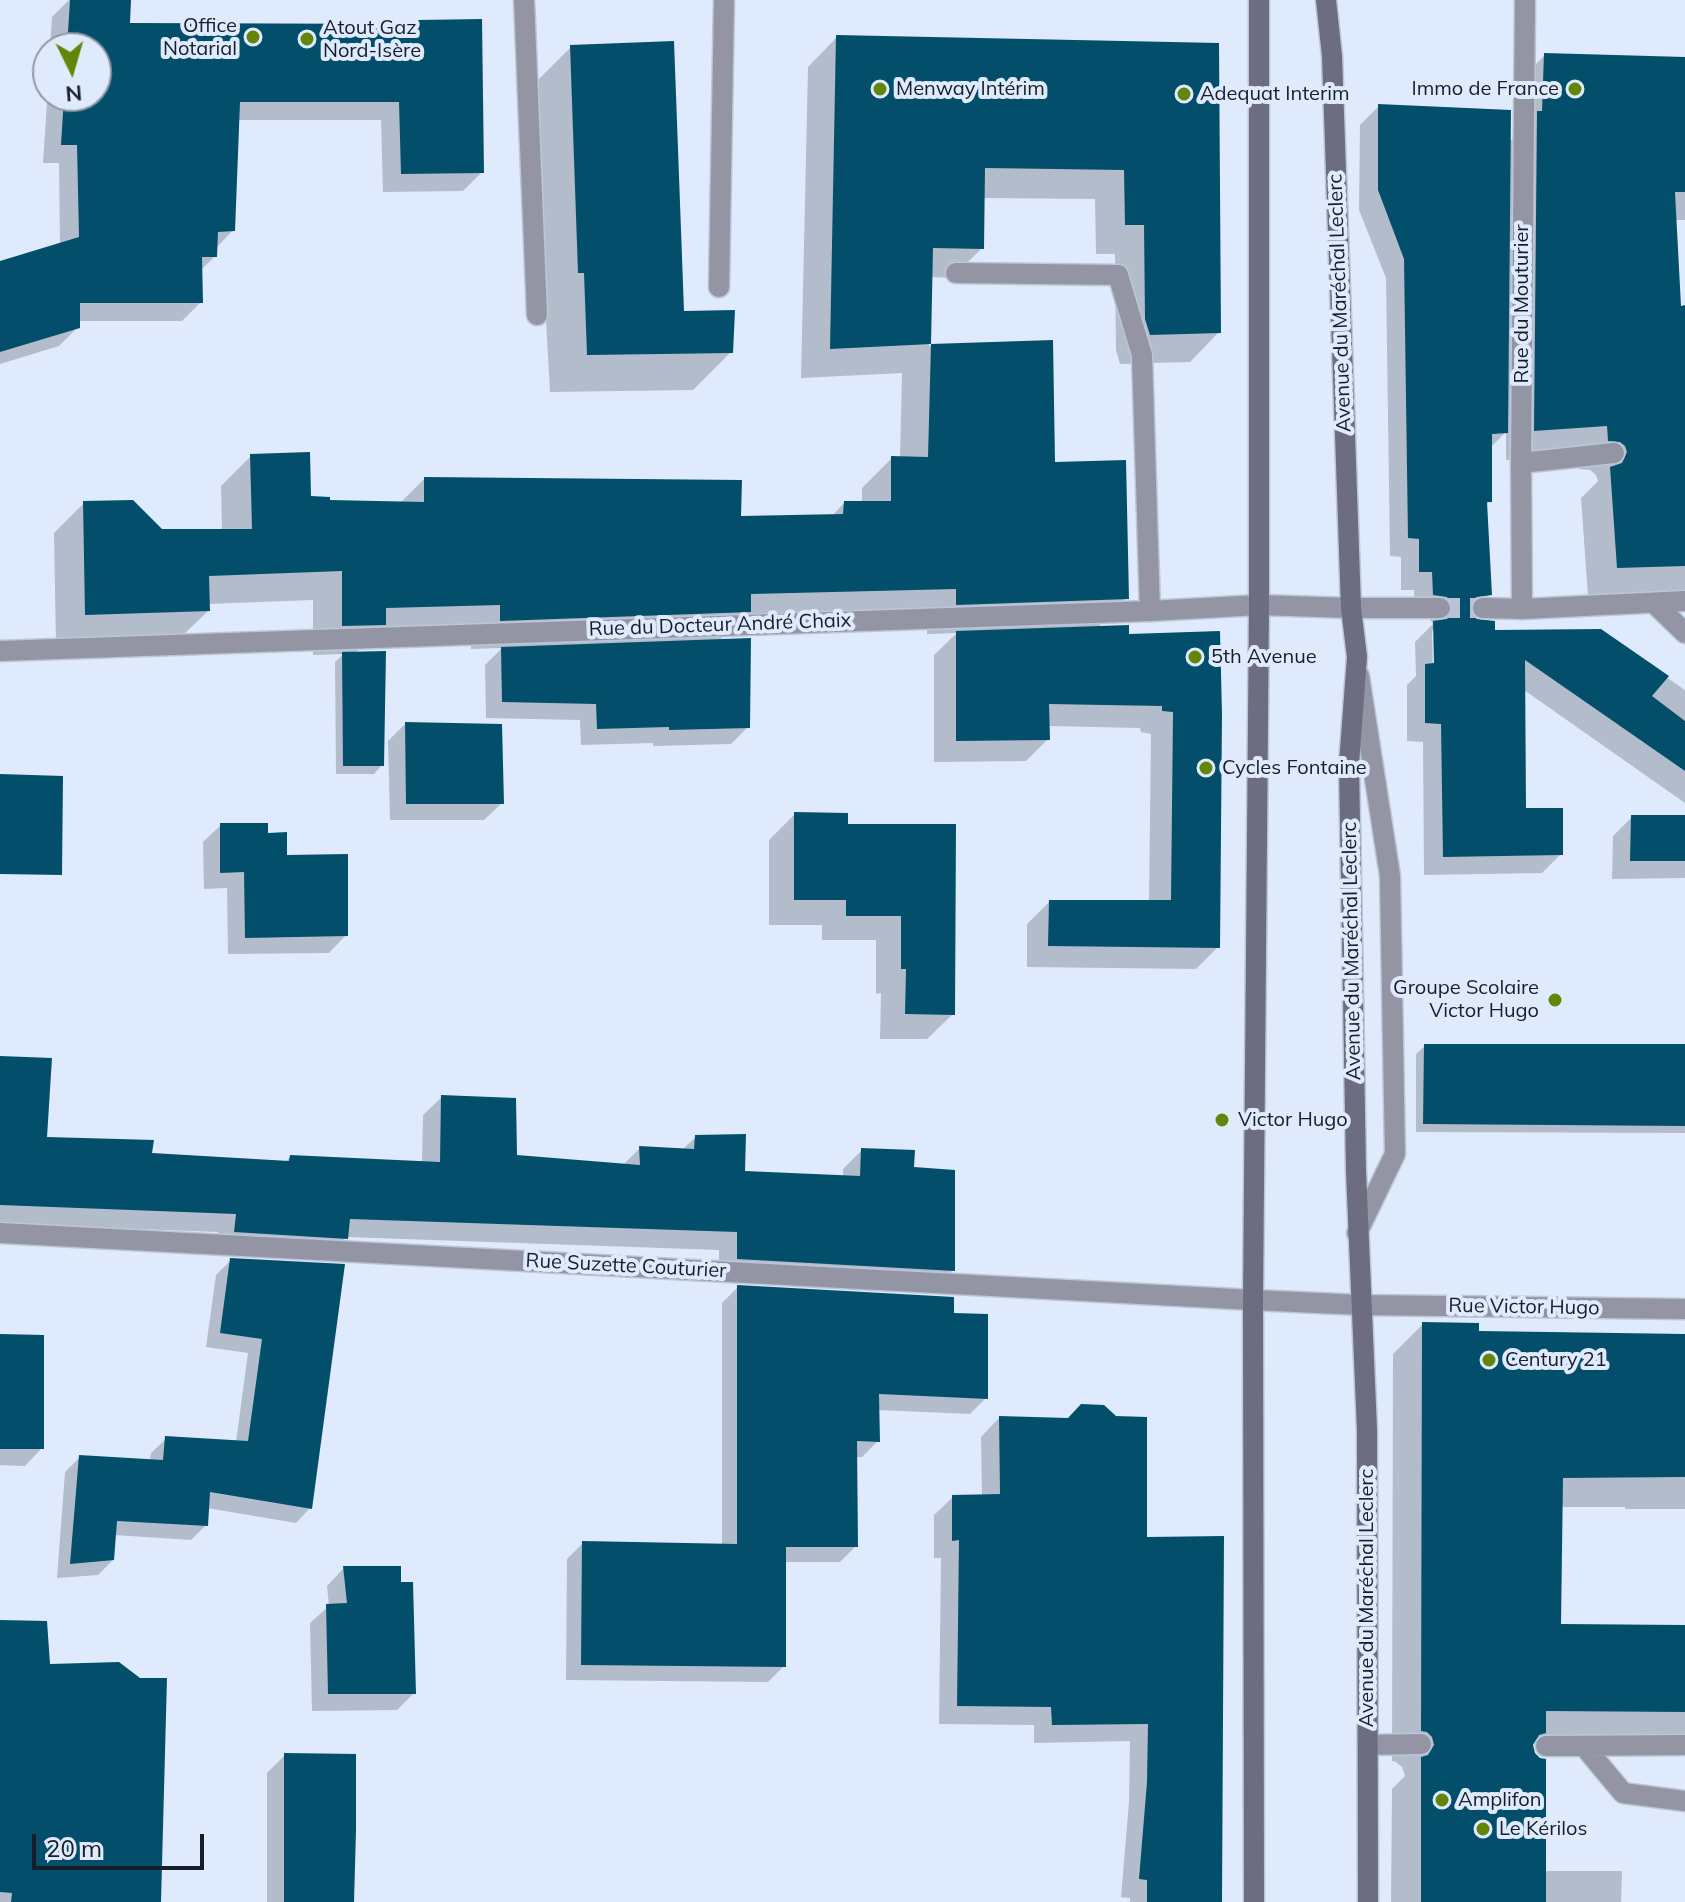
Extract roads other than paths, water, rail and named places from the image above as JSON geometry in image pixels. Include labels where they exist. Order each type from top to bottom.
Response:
[{"type":"street","points":[[524,0],[537,315]]},
{"type":"street","points":[[719,287],[724,0]]},
{"type":"street","points":[[1254,1902],[1253,1300],[1259,605],[1259,0]]},
{"type":"street","name":"Avenue du Maréchal Leclerc","points":[[1326,0],[1332,56],[1351,608],[1357,657],[1349,764],[1357,1233],[1367,1430],[1368,1902]]},
{"type":"street","name":"Rue du Mouturier","points":[[1522,609],[1525,0]]},
{"type":"street","points":[[956,273],[1118,275],[1142,355],[1150,611]]},
{"type":"street","points":[[1521,463],[1614,453]]},
{"type":"street","points":[[1483,608],[1685,601]]},
{"type":"street","points":[[1654,603],[1685,633]]},
{"type":"street","name":"Rue du Docteur André Chaix","points":[[0,651],[1259,605],[1440,608]]},
{"type":"street","points":[[1357,657],[1390,876],[1395,1154],[1357,1233]]},
{"type":"street","name":"Rue Suzette Couturier","points":[[0,1233],[1362,1305]]},
{"type":"street","name":"Rue Victor Hugo","points":[[1362,1305],[1685,1309]]},
{"type":"street","points":[[1368,1745],[1421,1744]]},
{"type":"street","points":[[1546,1746],[1685,1745]]},
{"type":"street","points":[[1584,1746],[1623,1793],[1685,1801]]},
{"type":"tunnel","points":[[1440,608],[1483,608]]},
{"type":"place","name":"Office Notarial","points":[[253,37]]},
{"type":"place","name":"Atout Gaz Nord-Isère","points":[[307,39]]},
{"type":"place","name":"Menway Intérim","points":[[880,89]]},
{"type":"place","name":"Immo de France","points":[[1575,89]]},
{"type":"place","name":"Adequat Interim","points":[[1184,94]]},
{"type":"place","name":"5th Avenue","points":[[1195,657]]},
{"type":"place","name":"Cycles Fontaine","points":[[1206,768]]},
{"type":"place","name":"Groupe Scolaire Victor Hugo","points":[[1555,1000]]},
{"type":"place","name":"Victor Hugo","points":[[1222,1120]]},
{"type":"place","name":"Century 21","points":[[1489,1360]]},
{"type":"place","name":"Amplifon","points":[[1442,1800]]},
{"type":"place","name":"Le Kérilos","points":[[1483,1829]]}]
